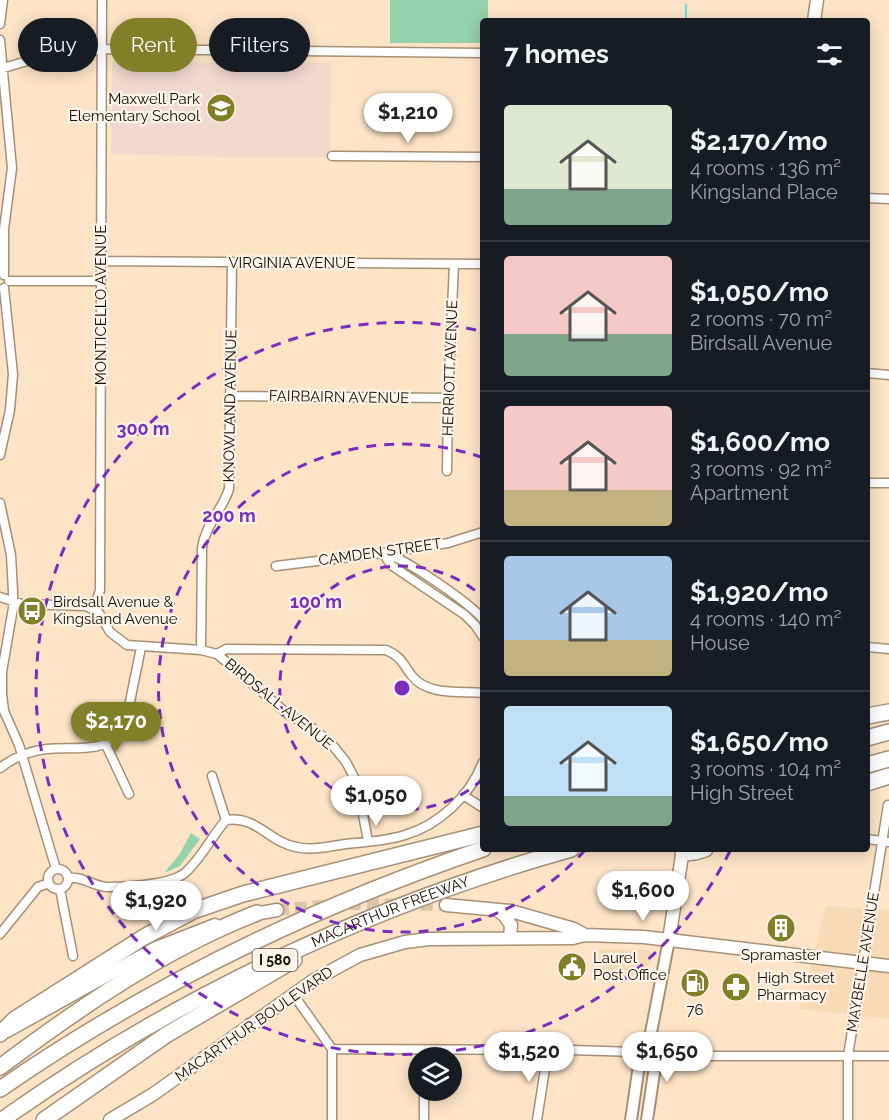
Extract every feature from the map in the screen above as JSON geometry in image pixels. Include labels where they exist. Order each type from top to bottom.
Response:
[{"type":"highway","points":[[870,715],[889,712]]},
{"type":"highway","points":[[870,737],[889,732]]},
{"type":"highway","points":[[870,764],[889,759]]},
{"type":"highway","points":[[870,782],[889,776]]},
{"type":"highway","points":[[0,1034],[15,1018],[144,937],[193,911],[243,894],[480,835]]},
{"type":"highway","name":"MACARTHUR FREEWAY","points":[[0,1089],[112,1018],[235,951],[365,892],[480,850]]},
{"type":"highway","name":"MACARTHUR FREEWAY","points":[[2,1120],[88,1063],[162,1019],[271,962],[359,923],[445,889],[562,852]]},
{"type":"highway","points":[[0,1067],[88,1005],[163,959],[212,933],[257,914]]},
{"type":"highway","points":[[44,1120],[166,1035],[359,923]]},
{"type":"main road","points":[[815,18],[818,0]]},
{"type":"main road","points":[[669,940],[683,852]]},
{"type":"main road","name":"MACARTHUR BOULEVARD","points":[[446,905],[511,911],[574,929],[585,935]]},
{"type":"main road","points":[[495,909],[509,920],[512,931],[510,938]]},
{"type":"main road","points":[[0,1034],[156,948],[206,928],[277,910]]},
{"type":"main road","name":"MACARTHUR BOULEVARD","points":[[110,1120],[152,1095],[336,966],[387,946],[437,938],[573,938],[585,935],[669,940],[889,966]]},
{"type":"street","points":[[0,24],[3,0]]},
{"type":"street","name":"MONTICELLO AVENUE","points":[[94,609],[100,590],[102,0]]},
{"type":"street","points":[[0,40],[12,168],[3,229],[3,281],[6,319],[11,344],[12,395],[0,455]]},
{"type":"street","points":[[1,68],[48,55],[102,50],[480,53]]},
{"type":"street","points":[[332,156],[480,157]]},
{"type":"street","points":[[870,198],[889,199]]},
{"type":"street","name":"VIRGINIA AVENUE","points":[[102,261],[480,264]]},
{"type":"street","name":"KNOWLAND AVENUE","points":[[201,650],[203,536],[221,508],[229,489],[232,262]]},
{"type":"street","name":"HERRIOTT AVENUE","points":[[447,471],[454,264]]},
{"type":"street","points":[[3,281],[101,281]]},
{"type":"street","points":[[0,303],[6,319]]},
{"type":"street","points":[[870,374],[889,375]]},
{"type":"street","name":"FAIRBAIRN AVENUE","points":[[230,396],[448,399]]},
{"type":"street","points":[[870,483],[889,483]]},
{"type":"street","points":[[0,503],[10,555],[13,600],[1,672],[4,711],[22,754],[56,869]]},
{"type":"street","name":"CAMDEN STREET","points":[[276,566],[448,543],[480,533]]},
{"type":"street","points":[[383,553],[398,558],[480,616]]},
{"type":"street","points":[[383,553],[391,565],[465,615],[480,632]]},
{"type":"street","points":[[0,597],[22,604],[80,605],[94,609]]},
{"type":"street","name":"BIRDSALL AVENUE","points":[[94,609],[99,613],[110,632],[128,645],[201,650],[217,654],[289,715],[311,727],[330,742],[346,762],[357,783],[369,841]]},
{"type":"street","points":[[0,768],[22,754],[48,749],[106,745],[124,725],[141,647]]},
{"type":"street","points":[[870,647],[889,649]]},
{"type":"street","points":[[217,654],[226,650],[386,650],[399,657],[413,678],[432,689],[480,693]]},
{"type":"street","points":[[106,745],[129,794]]},
{"type":"street","points":[[226,820],[243,819],[255,824],[271,837],[298,848],[316,848],[394,838],[420,829],[438,819],[463,795],[480,770]]},
{"type":"street","points":[[212,777],[226,820]]},
{"type":"street","points":[[463,795],[480,806]]},
{"type":"street","name":"MAYBELLE AVENUE","points":[[848,1120],[848,1056],[885,841],[888,805]]},
{"type":"street","points":[[68,878],[77,876],[98,886],[109,887],[177,879],[189,870],[226,820]]},
{"type":"street","points":[[870,839],[885,841]]},
{"type":"street","points":[[49,883],[50,874],[56,869],[63,870],[68,878]]},
{"type":"street","points":[[49,883],[54,888],[60,889],[65,886],[68,878]]},
{"type":"street","points":[[0,934],[38,887],[49,883]]},
{"type":"street","points":[[60,889],[73,956]]},
{"type":"street","points":[[631,1120],[639,1065],[647,1053],[669,940]]},
{"type":"street","points":[[293,994],[332,1048],[332,1120]]},
{"type":"street","points":[[332,1048],[408,1053]]},
{"type":"street","points":[[537,1120],[548,1050]]},
{"type":"street","points":[[462,1053],[548,1050],[647,1053],[661,1056],[889,1056]]},
{"type":"street","points":[[647,1053],[655,1066],[647,1120]]},
{"type":"street","points":[[424,1101],[424,1120]]},
{"type":"shaded area","name":"Maxwell Park Elementary School","points":[[197,62],[209,62],[209,72],[310,72],[310,63],[331,63],[330,157],[111,154],[112,72],[197,72]]},
{"type":"shaded area","points":[[826,906],[889,910],[889,1019],[799,1009]]},
{"type":"shaded area","points":[[599,949],[651,950],[647,980],[600,981]]},
{"type":"green space","points":[[390,0],[488,0],[488,18],[480,18],[480,43],[390,43]]},
{"type":"green space","points":[[191,833],[200,839],[180,866],[164,873],[179,855]]},
{"type":"waterway","points":[[686,5],[686,18]]},
{"type":"tunnel","points":[[277,910],[341,904],[446,905]]},
{"type":"place","name":"Maxwell Park Elementary School","points":[[221,108]]},
{"type":"place","name":"Birdsall Avenue & Kingsland Avenue","points":[[32,611]]},
{"type":"place","name":"Spramaster","points":[[781,928]]},
{"type":"place","name":"Laurel Post Office","points":[[572,967]]},
{"type":"place","name":"76","points":[[695,983]]},
{"type":"place","name":"High Street Pharmacy","points":[[736,987]]}]
